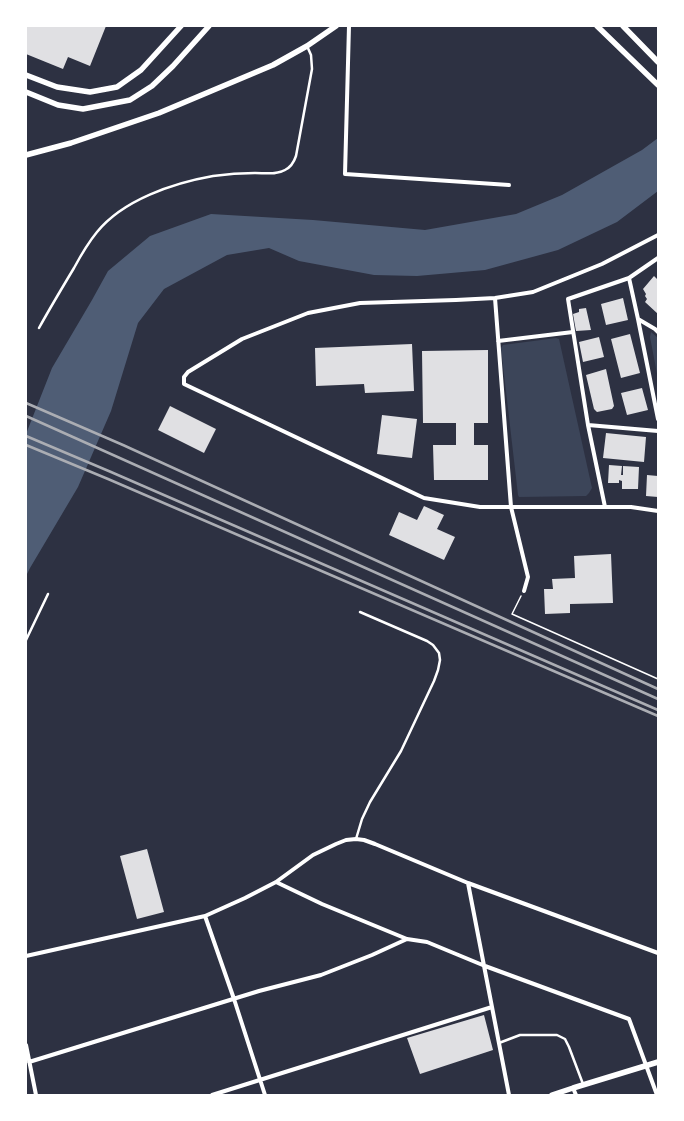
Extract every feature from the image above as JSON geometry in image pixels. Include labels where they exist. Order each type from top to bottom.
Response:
[{"type":"street","points":[[26,75],[57,87],[90,92],[117,87],[141,70],[181,26]]},
{"type":"street","points":[[26,92],[58,105],[83,109],[130,100],[152,86],[173,66],[209,26]]},
{"type":"street","points":[[26,156],[159,112],[273,66],[307,46],[336,26]]},
{"type":"street","points":[[349,26],[346,174],[509,185]]},
{"type":"street","points":[[597,26],[658,85]]},
{"type":"street","points":[[623,26],[658,62]]},
{"type":"street","points":[[658,235],[602,264],[533,292],[495,298],[360,302],[308,313],[242,339],[188,372],[184,377],[184,384],[424,498],[480,507],[631,507],[658,511]]},
{"type":"street","points":[[605,507],[588,425],[568,299],[629,278],[658,258]]},
{"type":"street","points":[[629,278],[658,419]]},
{"type":"street","points":[[495,298],[511,507],[528,577],[524,591]]},
{"type":"street","points":[[638,319],[658,332]]},
{"type":"street","points":[[498,341],[574,332]]},
{"type":"street","points":[[588,425],[658,431]]},
{"type":"street","points":[[26,956],[205,916],[276,882],[313,856],[336,844],[346,840],[356,839],[375,844],[468,883],[658,953]]},
{"type":"street","points":[[276,882],[322,904],[407,939],[427,942],[485,966],[629,1019],[657,1095]]},
{"type":"street","points":[[468,883],[509,1095]]},
{"type":"street","points":[[205,916],[265,1095]]},
{"type":"street","points":[[29,1062],[234,999],[321,975],[372,955],[407,939]]},
{"type":"street","points":[[212,1095],[492,1006]]},
{"type":"street","points":[[26,1045],[36,1095]]},
{"type":"street","points":[[552,1095],[658,1062]]},
{"type":"street","points":[[573,1088],[576,1095]]},
{"type":"lane","points":[[39,328],[90,240],[105,222],[121,210],[147,196],[191,181],[229,174],[277,173],[289,168],[296,156],[312,69],[311,56],[307,46]]},
{"type":"lane","points":[[26,640],[48,594]]},
{"type":"lane","points":[[356,839],[362,819],[370,802],[401,751],[434,680],[440,660],[437,649],[427,640],[360,612]]},
{"type":"lane","points":[[499,1043],[520,1035],[557,1035],[565,1039],[570,1047],[583,1085]]},
{"type":"path","points":[[524,591],[512,614],[658,679]]},
{"type":"shaded area","points":[[658,138],[658,191],[617,222],[558,250],[485,270],[417,276],[374,275],[299,261],[269,248],[227,255],[164,289],[138,323],[111,411],[78,487],[26,576],[26,434],[52,368],[108,271],[150,236],[211,214],[313,220],[425,230],[516,214],[562,195],[642,150]]},
{"type":"shaded area","points":[[651,332],[658,338],[658,379],[650,337]]},
{"type":"shaded area","points":[[556,338],[559,339],[592,488],[586,496],[519,497],[501,348],[503,345]]},
{"type":"building","points":[[26,26],[106,26],[90,66],[68,57],[63,69],[26,54]]},
{"type":"building","points":[[654,276],[658,280],[658,314],[645,302],[647,299],[643,289]]},
{"type":"building","points":[[623,298],[628,320],[606,325],[601,304]]},
{"type":"building","points":[[586,308],[591,330],[576,331],[573,314],[579,312],[579,309]]},
{"type":"building","points":[[630,334],[640,373],[621,378],[611,339]]},
{"type":"building","points":[[599,337],[604,357],[583,362],[579,342]]},
{"type":"building","points":[[412,344],[414,391],[365,393],[364,384],[316,386],[315,348]]},
{"type":"building","points":[[488,350],[488,423],[474,423],[474,445],[488,445],[488,480],[434,480],[433,445],[456,445],[456,423],[423,423],[422,351]]},
{"type":"building","points":[[606,369],[614,406],[612,409],[597,412],[594,409],[586,375]]},
{"type":"building","points":[[642,388],[648,410],[627,415],[621,393]]},
{"type":"building","points":[[170,406],[216,429],[204,453],[158,430]]},
{"type":"building","points":[[382,415],[417,419],[412,458],[377,454]]},
{"type":"building","points":[[606,433],[646,437],[644,462],[603,458]]},
{"type":"building","points":[[609,465],[622,466],[621,475],[623,475],[623,466],[639,467],[638,489],[622,489],[622,481],[619,480],[619,483],[608,483]]},
{"type":"building","points":[[647,475],[658,476],[658,497],[646,496]]},
{"type":"building","points":[[424,506],[444,515],[437,529],[455,537],[444,560],[389,535],[399,512],[417,520]]},
{"type":"building","points":[[611,554],[613,603],[570,604],[570,613],[545,614],[544,589],[553,589],[552,579],[575,578],[574,556]]},
{"type":"building","points":[[147,849],[164,912],[137,919],[120,856]]},
{"type":"building","points":[[484,1015],[493,1050],[420,1074],[407,1038]]},
{"type":"railway","points":[[26,403],[123,445],[658,689]]},
{"type":"railway","points":[[26,416],[658,699]]},
{"type":"railway","points":[[26,436],[658,710]]},
{"type":"railway","points":[[26,445],[658,716]]}]
